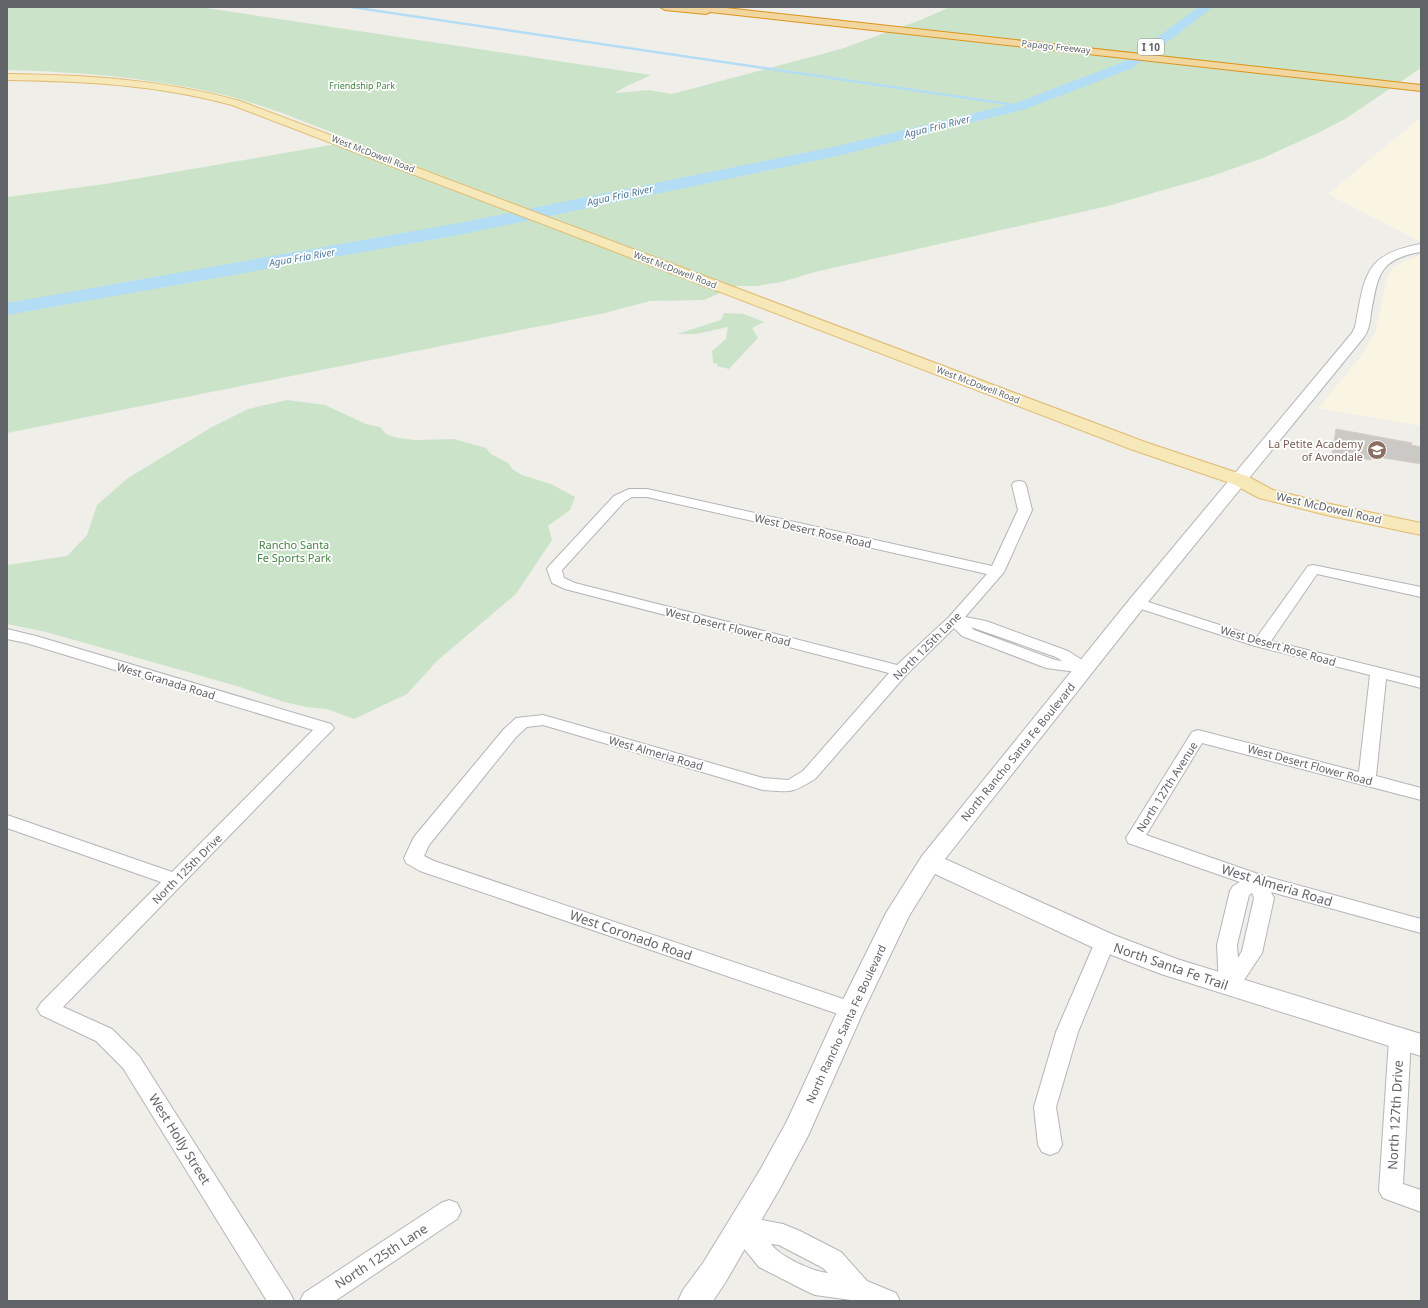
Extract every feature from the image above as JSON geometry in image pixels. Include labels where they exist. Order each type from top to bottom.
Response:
[{"type":"highway","points":[[666,7],[762,15]]},
{"type":"highway","name":"Papago Freeway","points":[[692,7],[1421,88]]},
{"type":"highway","points":[[752,7],[879,19],[1421,80]]},
{"type":"highway","name":"Papago Freeway","points":[[879,19],[1008,32]]},
{"type":"highway","points":[[1299,74],[1421,91]]},
{"type":"main road","name":"West McDowell Road","points":[[7,74],[63,75],[93,77],[106,80]]},
{"type":"main road","name":"West McDowell Road","points":[[7,77],[106,80],[176,89],[221,98],[343,142],[1139,446],[1240,480],[1266,494],[1421,529]]},
{"type":"main road","name":"West McDowell Road","points":[[1240,480],[1274,482],[1333,497],[1421,516]]},
{"type":"street","name":"North Rancho Santa Fe Boulevard","points":[[694,1301],[714,1273],[742,1227],[798,1127],[851,1010],[898,913],[930,862],[1084,668],[1359,334],[1376,270],[1384,262],[1404,252],[1421,248]]},
{"type":"street","name":"North 125th Lane","points":[[791,786],[809,774],[900,671],[954,620],[997,572],[1025,510],[1019,485]]},
{"type":"street","name":"West Desert Rose Road","points":[[557,580],[554,569],[619,499],[629,493],[647,493],[997,572]]},
{"type":"street","points":[[1260,643],[1313,569],[1421,592]]},
{"type":"street","name":"West Desert Flower Road","points":[[557,580],[570,586],[900,671]]},
{"type":"street","name":"West Desert Rose Road","points":[[1137,603],[1260,643],[1421,683]]},
{"type":"street","points":[[954,620],[968,633],[1052,665],[1084,668]]},
{"type":"street","name":"West Granada Road","points":[[7,634],[30,639],[325,728]]},
{"type":"street","points":[[1367,780],[1378,673]]},
{"type":"street","name":"West Almeria Road","points":[[413,858],[421,842],[510,732],[522,722],[543,720],[763,784],[791,786]]},
{"type":"street","name":"North 125th Drive","points":[[48,1010],[325,728]]},
{"type":"street","name":"West Desert Flower Road","points":[[1198,736],[1421,794]]},
{"type":"street","name":"North 127th Avenue","points":[[1135,838],[1198,736]]},
{"type":"street","points":[[7,821],[176,880]]},
{"type":"street","name":"West Almeria Road","points":[[1135,838],[1257,881],[1421,926]]},
{"type":"street","name":"West Coronado Road","points":[[413,858],[428,866],[851,1010]]},
{"type":"street","name":"North Santa Fe Trail","points":[[930,862],[1105,942],[1170,967],[1410,1042]]},
{"type":"street","points":[[1229,986],[1252,953],[1264,898],[1257,881]]},
{"type":"street","points":[[1050,1145],[1045,1107],[1067,1032],[1105,942]]},
{"type":"street","name":"West Holly Street","points":[[48,1010],[104,1035],[131,1062],[281,1301]]},
{"type":"street","name":"North 127th Drive","points":[[1410,1042],[1391,1191],[1421,1201]]},
{"type":"street","name":"North 125th Lane","points":[[313,1301],[449,1211]]},
{"type":"street","points":[[742,1227],[768,1259],[814,1283],[858,1289],[887,1301]]},
{"type":"shaded area","points":[[1421,117],[1421,242],[1328,194]]},
{"type":"shaded area","points":[[1421,255],[1421,426],[1318,408],[1361,356],[1376,331],[1386,282],[1390,272],[1394,267],[1409,259]]},
{"type":"green space","name":"Friendship Park","points":[[7,7],[200,7],[651,75],[615,93],[649,90],[672,94],[841,49],[923,19],[950,7],[1421,7],[1421,68],[1345,119],[1263,158],[1212,176],[1108,206],[815,272],[782,282],[756,286],[736,286],[704,300],[650,301],[605,313],[7,433],[7,197],[105,184],[354,141],[260,105],[201,90],[146,80],[90,74],[7,70]]},
{"type":"green space","points":[[724,313],[744,314],[764,322],[752,328],[758,338],[729,369],[717,366],[718,364],[713,363],[712,351],[726,339],[728,327],[696,334],[677,334],[721,320]]},
{"type":"green space","name":"Rancho Santa Fe Sports Park","points":[[287,400],[325,405],[366,424],[380,427],[386,434],[398,438],[415,440],[454,439],[486,448],[491,454],[508,463],[512,469],[522,475],[551,484],[575,497],[570,510],[548,526],[552,540],[516,594],[438,660],[407,694],[354,719],[327,709],[306,707],[281,701],[237,686],[46,632],[7,624],[7,565],[67,556],[87,535],[97,505],[128,478],[212,427],[248,409]]},
{"type":"building","name":"La Petite Academy of Avondale","points":[[1336,429],[1412,443],[1411,445],[1421,447],[1421,464],[1372,456],[1371,460],[1332,453]]},
{"type":"waterway","points":[[351,7],[1021,106]]},
{"type":"waterway","name":"Agua Fria River","points":[[7,309],[459,229],[833,152],[1021,106],[1128,65],[1207,7]]},
{"type":"place","name":"La Petite Academy of Avondale","points":[[1377,450]]}]
